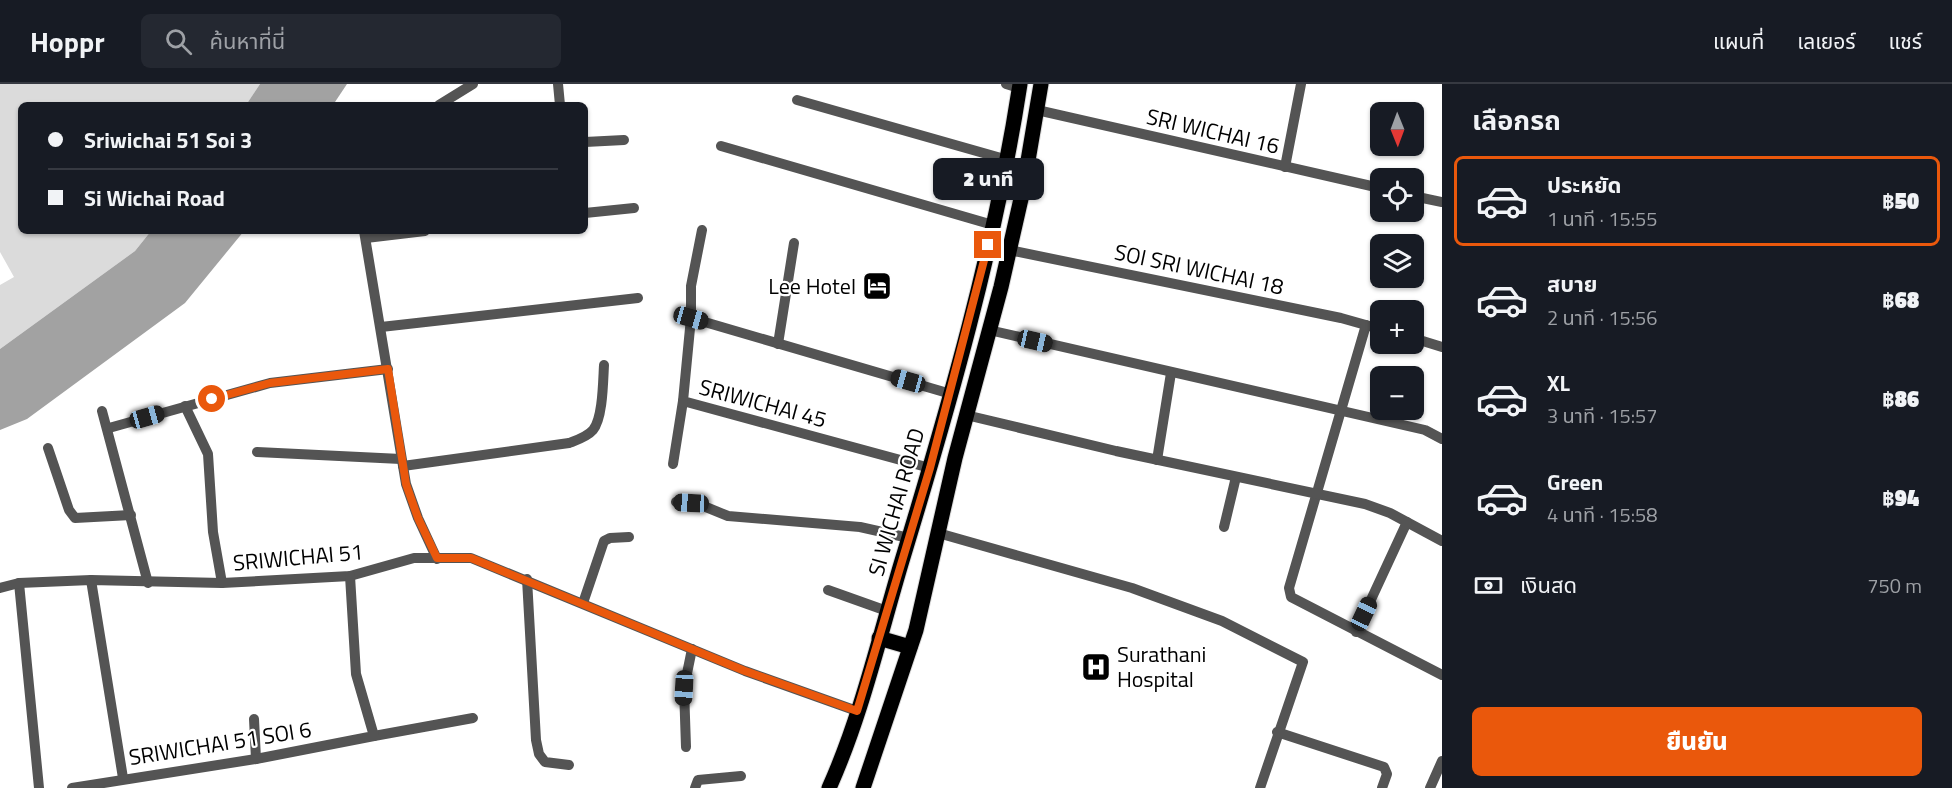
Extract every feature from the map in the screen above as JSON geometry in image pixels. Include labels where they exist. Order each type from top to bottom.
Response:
[{"type":"main road","name":"SI WICHAI ROAD","points":[[863,788],[910,647],[1009,250],[1041,84]]},
{"type":"main road","name":"SI WICHAI ROAD","points":[[829,788],[857,711],[951,394],[1008,160],[1015,85]]},
{"type":"main road","points":[[879,638],[910,647]]},
{"type":"street","points":[[444,102],[473,84]]},
{"type":"street","points":[[558,84],[560,102]]},
{"type":"street","points":[[1285,167],[1301,84]]},
{"type":"street","points":[[797,100],[1008,160]]},
{"type":"street","name":"SRI WICHAI 16","points":[[1037,110],[1370,187]]},
{"type":"street","points":[[588,142],[624,140]]},
{"type":"street","points":[[721,146],[993,225]]},
{"type":"street","points":[[1424,198],[1442,202]]},
{"type":"street","points":[[588,213],[634,208]]},
{"type":"street","name":"SRIWICHAI 45","points":[[702,230],[691,286],[691,318],[684,401],[930,468]]},
{"type":"street","points":[[365,234],[402,463],[411,500],[437,558]]},
{"type":"street","points":[[778,344],[794,243]]},
{"type":"street","name":"SOI SRI WICHAI 18","points":[[1009,250],[1370,326]]},
{"type":"street","points":[[381,327],[638,298]]},
{"type":"street","points":[[691,318],[951,394]]},
{"type":"street","points":[[1366,325],[1289,588],[1291,597],[1356,632],[1441,672]]},
{"type":"street","points":[[989,330],[1342,410],[1425,430],[1442,439]]},
{"type":"street","points":[[1424,342],[1442,347]]},
{"type":"street","points":[[257,452],[402,463],[568,443],[585,437],[594,430],[599,419],[604,365]]},
{"type":"street","points":[[109,428],[270,383],[388,369]]},
{"type":"street","points":[[1158,460],[1171,373]]},
{"type":"street","points":[[672,464],[684,401]]},
{"type":"street","points":[[185,406],[208,454],[213,532],[222,583]]},
{"type":"street","points":[[102,411],[109,428],[148,584]]},
{"type":"street","points":[[966,415],[1158,460],[1365,504],[1390,513],[1442,541]]},
{"type":"street","points":[[48,448],[69,510],[75,518],[131,515]]},
{"type":"street","points":[[1224,527],[1236,477]]},
{"type":"street","points":[[676,502],[701,504],[728,516],[860,527],[909,538]]},
{"type":"street","points":[[1356,632],[1407,522]]},
{"type":"street","points":[[938,533],[1132,588],[1222,621],[1303,662],[1277,732],[1260,788]]},
{"type":"street","points":[[583,603],[604,541],[610,538],[630,537]]},
{"type":"street","name":"SRIWICHAI 51","points":[[0,588],[19,583],[91,580],[148,584],[222,583],[350,576],[414,558],[471,558],[527,579],[692,649],[857,711]]},
{"type":"street","points":[[350,576],[356,674],[374,736]]},
{"type":"street","points":[[527,579],[536,740],[539,754],[545,762],[569,765]]},
{"type":"street","points":[[91,580],[123,778]]},
{"type":"street","points":[[19,583],[39,788]]},
{"type":"street","points":[[828,590],[887,611]]},
{"type":"street","points":[[686,747],[684,688],[692,649]]},
{"type":"street","name":"SRIWICHAI 51 SOI 6","points":[[72,788],[123,778],[256,759],[473,718]]},
{"type":"street","points":[[254,719],[256,759]]},
{"type":"street","points":[[1277,732],[1384,767],[1387,774],[1382,788]]},
{"type":"street","points":[[1430,788],[1442,761]]},
{"type":"street","points":[[695,788],[698,780],[741,776]]},
{"type":"shaded area","points":[[0,84],[260,84],[248,102],[18,102],[18,234],[149,234],[135,251],[0,349],[0,285],[14,277],[0,252]]},
{"type":"shaded area","points":[[260,84],[347,84],[335,102],[248,102]]},
{"type":"shaded area","points":[[149,234],[242,234],[185,303],[27,419],[0,430],[0,349],[135,251]]},
{"type":"place","name":"Lee Hotel","points":[[877,286]]},
{"type":"place","name":"Surathani Hospital","points":[[1096,667]]},
{"type":"route","points":[[212,399],[270,383],[388,369],[406,484],[418,518],[437,558],[471,558],[527,579],[745,671],[857,711],[951,394],[988,245]]}]
